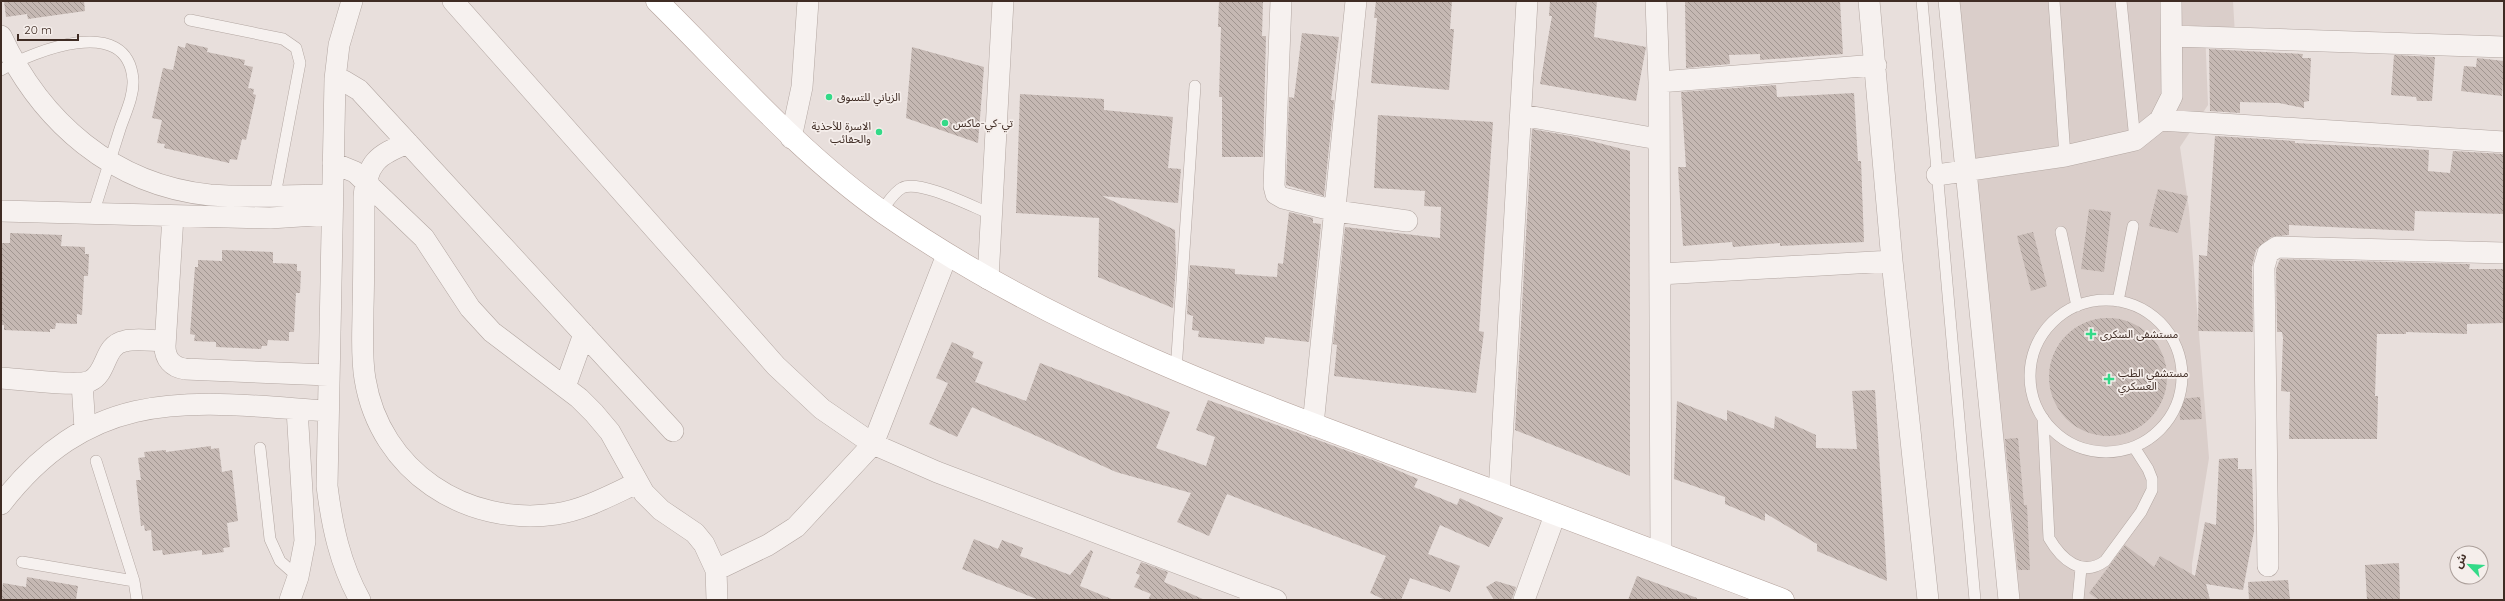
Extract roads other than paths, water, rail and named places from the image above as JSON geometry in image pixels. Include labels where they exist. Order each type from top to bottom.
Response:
[{"type":"main road","points":[[657,1],[790,138],[881,211],[947,255],[988,279],[1082,329],[1176,371],[1313,425],[1661,553],[1783,600]]},
{"type":"street","points":[[352,1],[340,45],[335,79],[327,486],[332,525],[343,563],[360,600]]},
{"type":"street","points":[[453,1],[776,366],[822,410],[873,444],[937,472],[1252,596],[1276,600]]},
{"type":"street","points":[[790,138],[802,87],[808,1]]},
{"type":"street","points":[[988,279],[1003,1]]},
{"type":"street","points":[[1281,1],[1276,194],[1283,198],[1336,210],[1407,221]]},
{"type":"street","points":[[1313,425],[1356,1]]},
{"type":"street","points":[[1499,493],[1527,1]]},
{"type":"street","points":[[1656,1],[1659,82],[1658,139],[1661,553]]},
{"type":"street","points":[[1869,1],[1876,65],[1892,261],[1928,600]]},
{"type":"street","points":[[1949,1],[1968,171],[2009,600]]},
{"type":"street","points":[[1937,175],[2065,156],[2135,140],[2160,120],[2172,96],[2171,1]]},
{"type":"street","points":[[1,36],[7,66],[36,96],[55,119],[78,140],[110,162],[153,182],[192,192],[228,196],[276,195],[332,205]]},
{"type":"street","points":[[2172,36],[2504,47]]},
{"type":"street","points":[[1659,82],[1876,65]]},
{"type":"street","points":[[335,79],[344,81],[359,90],[673,431]]},
{"type":"street","points":[[1521,115],[1658,139]]},
{"type":"street","points":[[2160,120],[2504,142]]},
{"type":"street","points":[[408,143],[385,152],[370,170],[366,182],[363,357],[365,379],[378,421],[401,457],[416,473],[452,498],[492,513],[514,516],[543,515],[578,508],[637,483]]},
{"type":"street","points":[[333,163],[348,167],[366,182],[424,238],[444,265],[460,294],[480,321],[565,387],[594,413],[610,432],[637,483],[661,510],[695,533],[711,556],[716,570],[717,600]]},
{"type":"street","points":[[1,211],[270,218],[332,205]]},
{"type":"street","points":[[173,216],[165,341],[165,353],[168,360],[179,368],[328,375]]},
{"type":"street","points":[[2268,566],[2264,267],[2268,253],[2277,246],[2504,253]]},
{"type":"street","points":[[716,570],[768,545],[796,527],[873,444],[947,255]]},
{"type":"street","points":[[1660,274],[1892,261]]},
{"type":"street","points":[[565,387],[584,334]]},
{"type":"street","points":[[1,378],[82,383],[96,377],[111,349],[117,344],[125,340],[165,341]]},
{"type":"street","points":[[82,383],[85,429]]},
{"type":"street","points":[[1,504],[18,482],[48,454],[85,429],[118,415],[155,406],[197,403],[328,411]]},
{"type":"street","points":[[290,600],[298,577],[305,541],[297,409]]},
{"type":"street","points":[[1524,600],[1555,515]]},
{"type":"lane","points":[[1922,1],[1975,600]]},
{"type":"lane","points":[[2054,1],[2065,156]]},
{"type":"lane","points":[[2121,1],[2135,140]]},
{"type":"lane","points":[[190,20],[283,39],[296,48],[300,63],[276,195]]},
{"type":"lane","points":[[7,66],[37,53],[94,41],[106,43],[125,58],[131,68],[132,92],[93,214]]},
{"type":"lane","points":[[1176,371],[1195,86]]},
{"type":"lane","points":[[881,211],[901,188],[909,186],[925,188],[991,214]]},
{"type":"lane","points":[[2118,301],[2133,226]]},
{"type":"lane","points":[[2061,232],[2077,306]]},
{"type":"lane","points":[[2118,301],[2133,305],[2159,321],[2176,346],[2181,368],[2180,390],[2169,418],[2159,430],[2134,447],[2105,452],[2076,446],[2063,439],[2043,418],[2036,405],[2030,376],[2036,347],[2053,322],[2077,306],[2091,302],[2118,301]]},
{"type":"lane","points":[[2043,418],[2049,538],[2060,554],[2074,565],[2081,568],[2098,566],[2105,561],[2150,498],[2152,479],[2134,447]]},
{"type":"lane","points":[[260,448],[270,539],[280,561],[298,577]]},
{"type":"lane","points":[[96,461],[134,582],[137,600]]},
{"type":"lane","points":[[22,562],[134,582]]},
{"type":"lane","points":[[2078,600],[2081,568]]},
{"type":"place","name":"الزياني للتسوق","points":[[829,97]]},
{"type":"place","name":"تي-كي-ماكس","points":[[945,123]]},
{"type":"place","name":"الاسرة للأحذية والحقائب","points":[[879,132]]},
{"type":"place","name":"مستشفى السكرى","points":[[2091,334]]},
{"type":"place","name":"مستشفي الطب العسكري","points":[[2109,379]]}]
